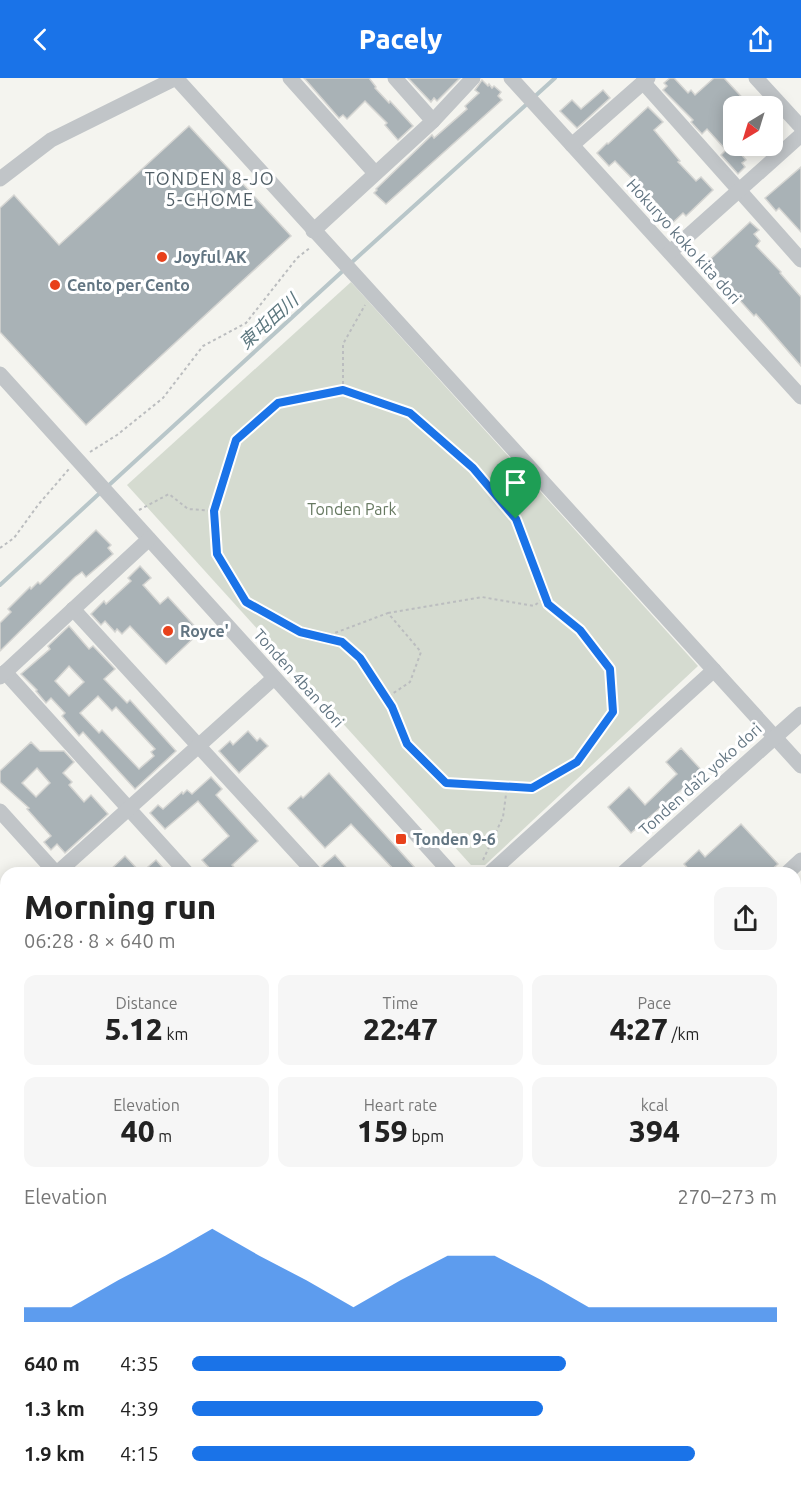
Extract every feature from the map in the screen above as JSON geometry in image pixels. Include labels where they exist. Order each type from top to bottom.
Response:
[{"type":"street","points":[[0,179],[51,140],[176,78],[313,238],[339,258],[801,766]]},
{"type":"street","points":[[290,78],[375,173]]},
{"type":"street","points":[[395,78],[433,121]]},
{"type":"street","points":[[313,238],[375,173],[433,121],[473,78]]},
{"type":"street","name":"Hokuryo koko kita dori","points":[[511,78],[801,398]]},
{"type":"street","points":[[756,78],[801,127]]},
{"type":"street","points":[[572,145],[645,80],[738,192],[801,260]]},
{"type":"street","points":[[670,252],[801,135]]},
{"type":"street","name":"Tonden 4ban dori","points":[[0,374],[446,867]]},
{"type":"street","points":[[149,539],[3,674],[182,867]]},
{"type":"street","points":[[73,609],[310,867]]},
{"type":"street","points":[[487,867],[714,670]]},
{"type":"street","points":[[64,867],[274,678]]},
{"type":"street","name":"Tonden dai2 yoko dori","points":[[630,867],[801,714]]},
{"type":"street","points":[[0,811],[51,867]]},
{"type":"path","points":[[0,548],[14,538],[38,505],[78,460],[117,435],[163,398],[202,346],[246,323],[313,238]]},
{"type":"path","points":[[343,390],[343,344],[366,303]]},
{"type":"path","points":[[343,390],[410,413],[473,468],[516,519],[548,604],[580,630],[610,669],[613,712],[577,762],[532,788],[446,783],[407,744],[392,707],[360,658],[342,642],[300,632],[246,602],[217,554],[214,511],[236,440],[278,403],[343,390]]},
{"type":"path","points":[[516,519],[525,463]]},
{"type":"path","points":[[128,516],[169,494],[188,509],[214,511]]},
{"type":"path","points":[[323,637],[388,613],[482,597],[534,606],[545,597]]},
{"type":"path","points":[[386,698],[410,682],[421,652],[388,613]]},
{"type":"path","points":[[486,867],[503,817],[507,787]]},
{"type":"green space","name":"Tonden Park","points":[[351,282],[698,666],[485,865],[471,865],[127,485]]},
{"type":"building","points":[[304,78],[369,78],[375,88],[413,126],[398,140],[385,125],[387,123],[365,101],[347,119],[343,115],[339,118]]},
{"type":"building","points":[[408,78],[460,78],[437,101],[434,98],[431,102]]},
{"type":"building","points":[[674,78],[688,93],[691,90],[695,95],[714,78],[724,78],[741,96],[723,96],[723,147],[707,129],[702,134],[691,122],[693,120],[663,90],[667,86],[664,83]]},
{"type":"building","points":[[482,80],[488,86],[489,84],[492,88],[494,86],[501,92],[498,96],[502,100],[386,204],[374,193],[376,189],[432,135],[434,138],[467,109],[465,106],[479,93],[475,90]]},
{"type":"building","points":[[603,90],[610,98],[577,128],[560,111],[572,100],[581,109]]},
{"type":"building","points":[[648,107],[663,122],[654,130],[680,161],[678,162],[696,181],[701,177],[713,190],[686,216],[683,213],[667,228],[653,212],[659,206],[615,161],[609,166],[597,153]]},
{"type":"building","points":[[189,126],[291,236],[86,425],[0,332],[0,208],[14,195],[59,245]]},
{"type":"building","points":[[723,153],[723,156],[743,156],[746,160],[742,163],[745,167],[738,174],[721,155]]},
{"type":"building","points":[[801,167],[801,232],[779,208],[776,211],[765,198]]},
{"type":"building","points":[[750,222],[759,230],[754,234],[760,241],[756,246],[801,297],[801,366],[756,314],[754,316],[717,275],[713,279],[702,267]]},
{"type":"building","points":[[96,530],[111,545],[108,548],[113,554],[86,577],[82,572],[75,577],[0,651],[0,623],[11,612],[8,609],[30,587],[31,589],[38,582],[40,584]]},
{"type":"building","points":[[140,566],[151,578],[143,585],[160,604],[168,597],[200,632],[166,664],[130,626],[122,634],[117,629],[115,632],[105,621],[101,625],[91,614],[104,601],[106,604],[131,581],[128,578]]},
{"type":"building","points":[[69,626],[89,649],[93,646],[115,669],[104,679],[127,703],[130,700],[176,751],[135,789],[83,732],[79,736],[62,716],[65,713],[51,698],[46,703],[21,674],[50,649],[48,646]],"holes":[[[69,666],[84,682],[69,696],[55,681]],[[98,696],[112,711],[116,707],[155,749],[151,752],[154,756],[139,769],[102,730],[99,733],[80,713]]]},
{"type":"building","points":[[248,731],[257,741],[260,738],[268,746],[239,773],[219,751],[230,741],[233,745]]},
{"type":"building","points":[[31,742],[40,751],[64,751],[74,762],[63,773],[72,782],[69,785],[84,802],[91,795],[108,814],[65,853],[57,844],[51,850],[44,842],[51,836],[27,809],[29,808],[0,782],[0,771]],"holes":[[[37,768],[50,783],[36,797],[22,783]]]},
{"type":"building","points":[[681,748],[705,774],[690,788],[687,785],[631,833],[608,807],[629,787],[645,805],[677,774],[666,762]]},
{"type":"building","points":[[329,773],[414,867],[391,867],[351,824],[325,848],[288,808],[301,796],[303,798]]},
{"type":"building","points":[[211,777],[222,789],[216,795],[258,841],[232,865],[234,867],[208,867],[202,860],[229,836],[198,801],[165,829],[150,813],[158,805],[163,809],[182,792],[183,794],[187,790],[192,794]]},
{"type":"building","points":[[741,824],[778,864],[775,867],[687,867],[684,864],[699,850],[705,857]]},
{"type":"building","points":[[335,855],[346,867],[323,867]]},
{"type":"building","points":[[125,856],[135,867],[113,867]]},
{"type":"building","points":[[156,860],[162,867],[148,867]]},
{"type":"waterway","name":"東屯田川","points":[[533,98],[555,78]]},
{"type":"waterway","name":"東屯田川","points":[[351,263],[528,103]]},
{"type":"waterway","name":"東屯田川","points":[[108,486],[346,268]]},
{"type":"waterway","name":"東屯田川","points":[[0,585],[102,491]]},
{"type":"place","name":"Joyful AK","points":[[162,257]]},
{"type":"place","name":"Cento per Cento","points":[[55,285]]},
{"type":"place","name":"Royce'","points":[[168,631]]},
{"type":"place","name":"Tonden 9-6","points":[[401,839]]},
{"type":"district","name":"TONDEN 8-JO 5-CHOME","points":[[210,188]]},
{"type":"route","points":[[343,390],[410,413],[473,468],[516,519],[548,604],[580,630],[610,669],[613,712],[577,762],[532,788],[446,783],[407,744],[392,707],[360,658],[342,642],[300,632],[246,602],[217,554],[214,511],[236,440],[278,403],[343,390]]}]
